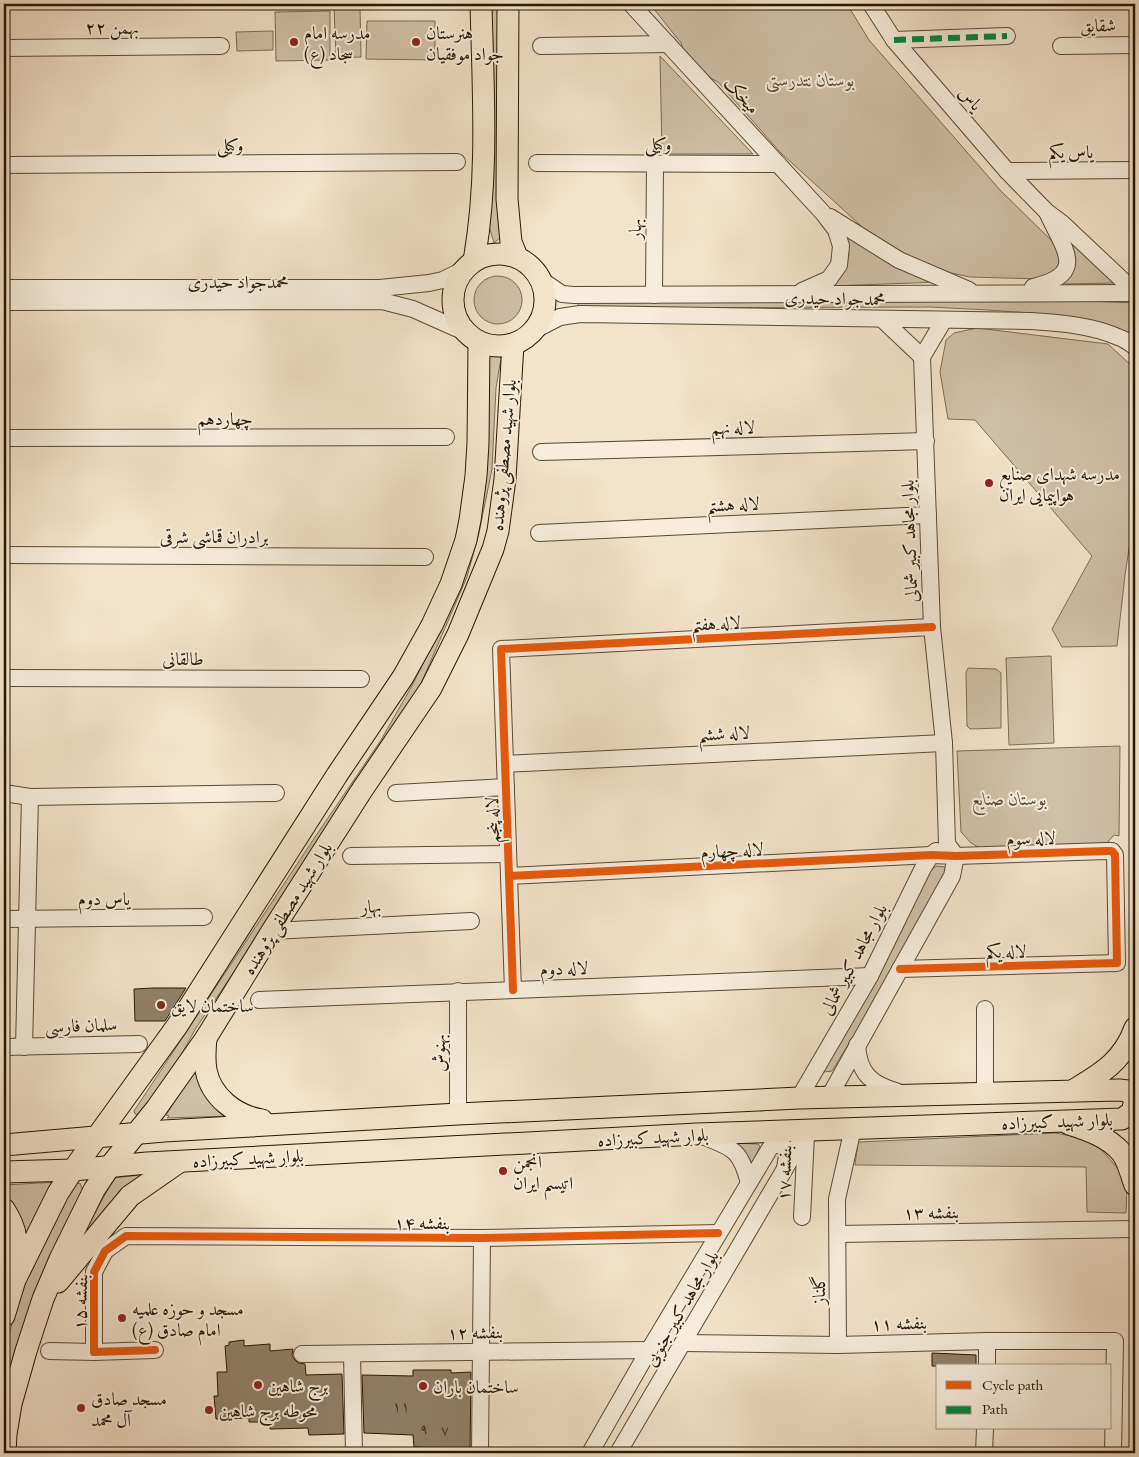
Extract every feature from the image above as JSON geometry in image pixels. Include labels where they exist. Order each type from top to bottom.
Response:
[{"type":"main road","points":[[470,265],[483,189],[484,131],[481,4]]},
{"type":"main road","points":[[508,4],[507,199],[511,242],[517,257]]},
{"type":"main road","points":[[506,254],[517,257],[526,263],[540,279],[545,292],[545,306],[541,320],[524,339],[513,344],[490,345],[473,338],[458,322],[453,308],[453,293],[458,279],[470,265],[484,256],[506,254]]},
{"type":"main road","name":"بلوار شهید مصطفی پژوهنده","points":[[4,1316],[14,1280],[58,1193],[96,1137],[177,1026],[337,775],[403,677],[432,625],[466,540],[470,520],[478,443],[473,338]]},
{"type":"main road","name":"بلوار شهید مصطفی پژوهنده","points":[[6,1453],[8,1424],[19,1373],[43,1299],[60,1259],[94,1190],[110,1166],[156,1109],[206,1038],[362,790],[431,688],[458,634],[493,549],[500,521],[505,479],[513,344]]},
{"type":"main road","points":[[1073,1090],[1114,1063],[1123,1052],[1135,1028]]},
{"type":"main road","points":[[206,1038],[204,1058],[208,1080],[221,1099],[237,1113],[257,1119],[289,1124]]},
{"type":"main road","name":"بلوار شهید کبیرزاده","points":[[4,1145],[137,1133],[458,1114],[799,1098],[1119,1090],[1128,1091],[1134,1100],[1132,1112],[1122,1119],[697,1134],[110,1166],[73,1170],[4,1172]]},
{"type":"main road","points":[[1057,1120],[1086,1129],[1103,1138],[1122,1153],[1135,1185]]},
{"type":"main road","points":[[43,1299],[130,1196],[180,1162]]},
{"type":"main road","points":[[4,1209],[12,1222],[17,1242],[14,1280]]},
{"type":"street","name":"میخک","points":[[631,4],[823,213]]},
{"type":"street","name":"یاس","points":[[871,4],[894,40],[1007,171],[1047,212]]},
{"type":"street","points":[[894,40],[1007,36]]},
{"type":"street","points":[[541,46],[668,44]]},
{"type":"street","name":"شقایق","points":[[1061,46],[1135,45]]},
{"type":"street","name":"۲۲ بهمن","points":[[4,48],[221,46]]},
{"type":"street","name":"وکیلی","points":[[4,166],[457,162]]},
{"type":"street","name":"وکیلی","points":[[537,163],[778,164]]},
{"type":"street","name":"بهار","points":[[654,295],[655,164]]},
{"type":"street","name":"یاس یکم","points":[[1007,171],[1135,170]]},
{"type":"street","points":[[1009,293],[1051,283],[1061,277],[1068,264],[1067,255],[1047,212]]},
{"type":"street","points":[[1047,212],[1063,224],[1135,293]]},
{"type":"street","points":[[823,213],[898,260],[976,293]]},
{"type":"street","points":[[793,295],[813,288],[828,279],[839,265],[841,246],[836,230],[823,213]]},
{"type":"street","name":"محمدجواد حیدری","points":[[4,288],[380,288],[443,280],[470,265]]},
{"type":"street","name":"محمدجواد حیدری","points":[[540,279],[562,294],[1135,293]]},
{"type":"street","name":"محمدجواد حیدری","points":[[4,302],[382,301],[413,309],[473,338]]},
{"type":"street","name":"محمدجواد حیدری","points":[[533,331],[560,317],[580,314],[1030,321],[1070,324],[1100,330],[1120,337],[1135,347]]},
{"type":"street","points":[[882,318],[922,357],[944,320]]},
{"type":"street","name":"بلوار مجاهد کبیر شمالی","points":[[828,1097],[952,876],[952,850],[944,743],[932,628],[922,357]]},
{"type":"street","name":"چهاردهم","points":[[4,438],[446,438]]},
{"type":"street","name":"لاله نهم","points":[[541,452],[926,442]]},
{"type":"street","name":"لاله هشتم","points":[[539,533],[928,515]]},
{"type":"street","name":"برادران قماشی شرقی","points":[[4,555],[425,557]]},
{"type":"street","name":"لاله هفتم","points":[[501,648],[932,628]]},
{"type":"street","name":"لاله پنجم","points":[[501,648],[513,990]]},
{"type":"street","name":"طالقانی","points":[[4,678],[361,679]]},
{"type":"street","name":"لاله ششم","points":[[505,764],[944,743]]},
{"type":"street","points":[[396,792],[506,787]]},
{"type":"street","points":[[4,793],[30,797],[276,794]]},
{"type":"street","points":[[24,1047],[30,797]]},
{"type":"street","name":"لاله سوم","points":[[952,850],[1112,851],[1115,855],[1117,960],[1117,963],[1114,964]]},
{"type":"street","name":"لاله چهارم","points":[[509,876],[931,854],[952,850]]},
{"type":"street","points":[[351,856],[508,854]]},
{"type":"street","name":"بلوار مجاهد کبیر شمالی","points":[[799,1098],[870,976],[931,854]]},
{"type":"street","name":"یاس دوم","points":[[4,919],[204,918]]},
{"type":"street","name":"بهار","points":[[272,931],[471,921]]},
{"type":"street","name":"لاله یکم","points":[[900,969],[1114,964]]},
{"type":"street","name":"لاله دوم","points":[[259,1000],[870,976]]},
{"type":"street","name":"بهنوش","points":[[458,991],[458,1114]]},
{"type":"street","points":[[985,1009],[985,1093]]},
{"type":"street","name":"سلمان فارسی","points":[[4,1047],[139,1044]]},
{"type":"street","points":[[857,1044],[857,1056],[862,1069],[870,1080],[883,1088],[907,1095]]},
{"type":"street","points":[[838,1234],[837,1199],[853,1128]]},
{"type":"street","name":"بلوار مجاهد کبیر جنوبی","points":[[618,1453],[684,1343],[806,1130]]},
{"type":"street","name":"بنفشه ۱۷","points":[[802,1217],[806,1130]]},
{"type":"street","points":[[697,1134],[736,1152],[746,1170],[749,1182]]},
{"type":"street","name":"بلوار مجاهد کبیر جنوبی","points":[[590,1453],[718,1233],[765,1156],[774,1145],[781,1145],[788,1150],[785,1168]]},
{"type":"street","name":"بنفشه ۱۳","points":[[838,1234],[1133,1229]]},
{"type":"street","name":"بنفشه ۱۴","points":[[126,1236],[482,1238],[718,1233]]},
{"type":"street","name":"گلناز","points":[[838,1234],[838,1345]]},
{"type":"street","name":"بنفشه ۱۵","points":[[94,1352],[94,1272],[105,1251],[126,1236]]},
{"type":"street","points":[[480,1453],[482,1238]]},
{"type":"street","points":[[987,1341],[987,1364]]},
{"type":"street","name":"بنفشه ۱۱","points":[[684,1343],[838,1345],[987,1341],[1115,1341],[1113,1453]]},
{"type":"street","name":"بنفشه ۱۵","points":[[49,1351],[155,1350]]},
{"type":"street","name":"بنفشه ۱۲","points":[[302,1354],[649,1350]]},
{"type":"street","points":[[352,1354],[354,1453]]},
{"type":"street","points":[[984,1453],[985,1430]]},
{"type":"green space","points":[[488,4],[500,4],[500,238],[494,243],[489,226]]},
{"type":"green space","name":"بوستان نتدرستی","points":[[650,4],[847,4],[869,40],[1001,191],[1055,244],[1060,251],[1060,266],[1040,279],[970,277],[941,271],[907,257],[870,234],[782,154],[718,82],[698,71],[684,52],[681,43]]},
{"type":"green space","points":[[360,6],[361,57],[336,58],[334,7]]},
{"type":"green space","points":[[330,11],[330,60],[276,61],[275,12]]},
{"type":"green space","points":[[367,21],[435,21],[435,60],[366,59]]},
{"type":"green space","points":[[273,31],[273,50],[237,51],[236,32]]},
{"type":"green space","points":[[660,56],[753,154],[662,154]]},
{"type":"green space","points":[[840,227],[940,282],[830,286],[846,265],[848,259],[848,245]]},
{"type":"green space","points":[[1062,229],[1115,283],[1061,284]]},
{"type":"green space","points":[[498,276],[507,278],[515,283],[520,291],[522,300],[520,309],[515,317],[507,322],[498,324],[489,322],[481,317],[476,309],[474,300],[476,291],[481,283],[489,278]]},
{"type":"green space","points":[[578,299],[1063,300],[1135,303],[1135,342],[1045,314],[930,307],[578,308]]},
{"type":"green space","points":[[977,328],[1108,344],[1132,366],[1135,365],[1135,509],[1117,646],[1062,647],[1052,629],[1092,556],[975,420],[948,419],[940,372],[946,340],[954,333]]},
{"type":"green space","points":[[498,355],[501,358],[496,388],[492,469],[479,533],[467,577],[420,686],[325,838],[196,1028],[166,1082],[140,1115],[135,1114],[134,1111],[381,740],[413,684],[453,603],[487,357]]},
{"type":"green space","points":[[1051,656],[1054,743],[1009,745],[1006,658]]},
{"type":"green space","points":[[968,668],[996,669],[1001,673],[1001,728],[970,729],[967,726],[966,672]]},
{"type":"green space","name":"بوستان صنایع","points":[[1120,746],[1119,836],[1114,835],[1107,843],[980,848],[971,843],[961,832],[957,751]]},
{"type":"green space","points":[[936,866],[946,867],[949,870],[903,955],[832,1071],[824,1072],[930,871]]},
{"type":"green space","points":[[198,1065],[230,1116],[167,1118],[169,1116],[166,1115]]},
{"type":"green space","points":[[1055,1133],[1084,1138],[1101,1149],[1119,1170],[1127,1187],[1126,1213],[1087,1212],[1086,1167],[855,1165],[858,1142]]},
{"type":"green space","points":[[731,1143],[758,1144],[760,1146],[754,1160],[749,1164]]},
{"type":"green space","points":[[157,1173],[63,1272],[114,1178]]},
{"type":"green space","points":[[57,1182],[26,1244],[4,1201],[4,1185]]},
{"type":"green space","points":[[80,1183],[83,1191],[4,1400],[4,1352],[27,1278],[54,1218],[76,1184]]},
{"type":"building","name":"ساختمان لایق","points":[[186,988],[165,1021],[135,1021],[134,989]]},
{"type":"building","name":"برج شاهین","points":[[244,1340],[244,1346],[270,1344],[270,1351],[293,1349],[292,1355],[294,1359],[298,1363],[305,1364],[306,1375],[342,1374],[344,1434],[309,1435],[308,1428],[270,1429],[270,1424],[264,1425],[264,1422],[249,1422],[249,1418],[216,1419],[214,1396],[218,1396],[217,1372],[227,1372],[225,1346],[229,1345],[229,1342]]},
{"type":"building","points":[[932,1353],[976,1355],[976,1364],[936,1364],[936,1366],[932,1366]]},
{"type":"building","points":[[413,1370],[451,1370],[451,1373],[471,1372],[470,1453],[455,1453],[455,1450],[436,1451],[436,1448],[414,1447],[413,1435],[364,1433],[362,1375],[413,1376]]},
{"type":"marked path","points":[[894,40],[1007,36]]},
{"type":"cycle path","points":[[513,990],[501,649],[932,627]]},
{"type":"cycle path","points":[[509,876],[931,855],[956,856],[1107,851],[1112,851],[1115,855],[1117,963],[900,969]]},
{"type":"cycle path","points":[[155,1350],[94,1352],[94,1272],[105,1251],[126,1236],[482,1238],[718,1233]]},
{"type":"place","name":"مدرسه امام سجاد (ع)","points":[[294,42]]},
{"type":"place","name":"هنرستان جواد موفقیان","points":[[416,42]]},
{"type":"place","name":"مدرسه شهدای صنایع هواپیمایی ایران","points":[[989,483]]},
{"type":"place","name":"ساختمان لایق","points":[[161,1005]]},
{"type":"place","name":"انجمن اتیسم ایران","points":[[503,1171]]},
{"type":"place","name":"مسجد و حوزه علمیه امام صادق (ع)","points":[[122,1318]]},
{"type":"place","name":"برج شاهین","points":[[258,1385]]},
{"type":"place","name":"ساختمان باران","points":[[423,1386]]},
{"type":"place","name":"مسجد صادق آل محمد","points":[[81,1408]]},
{"type":"place","name":"محوطه برج شاهین","points":[[209,1410]]}]
